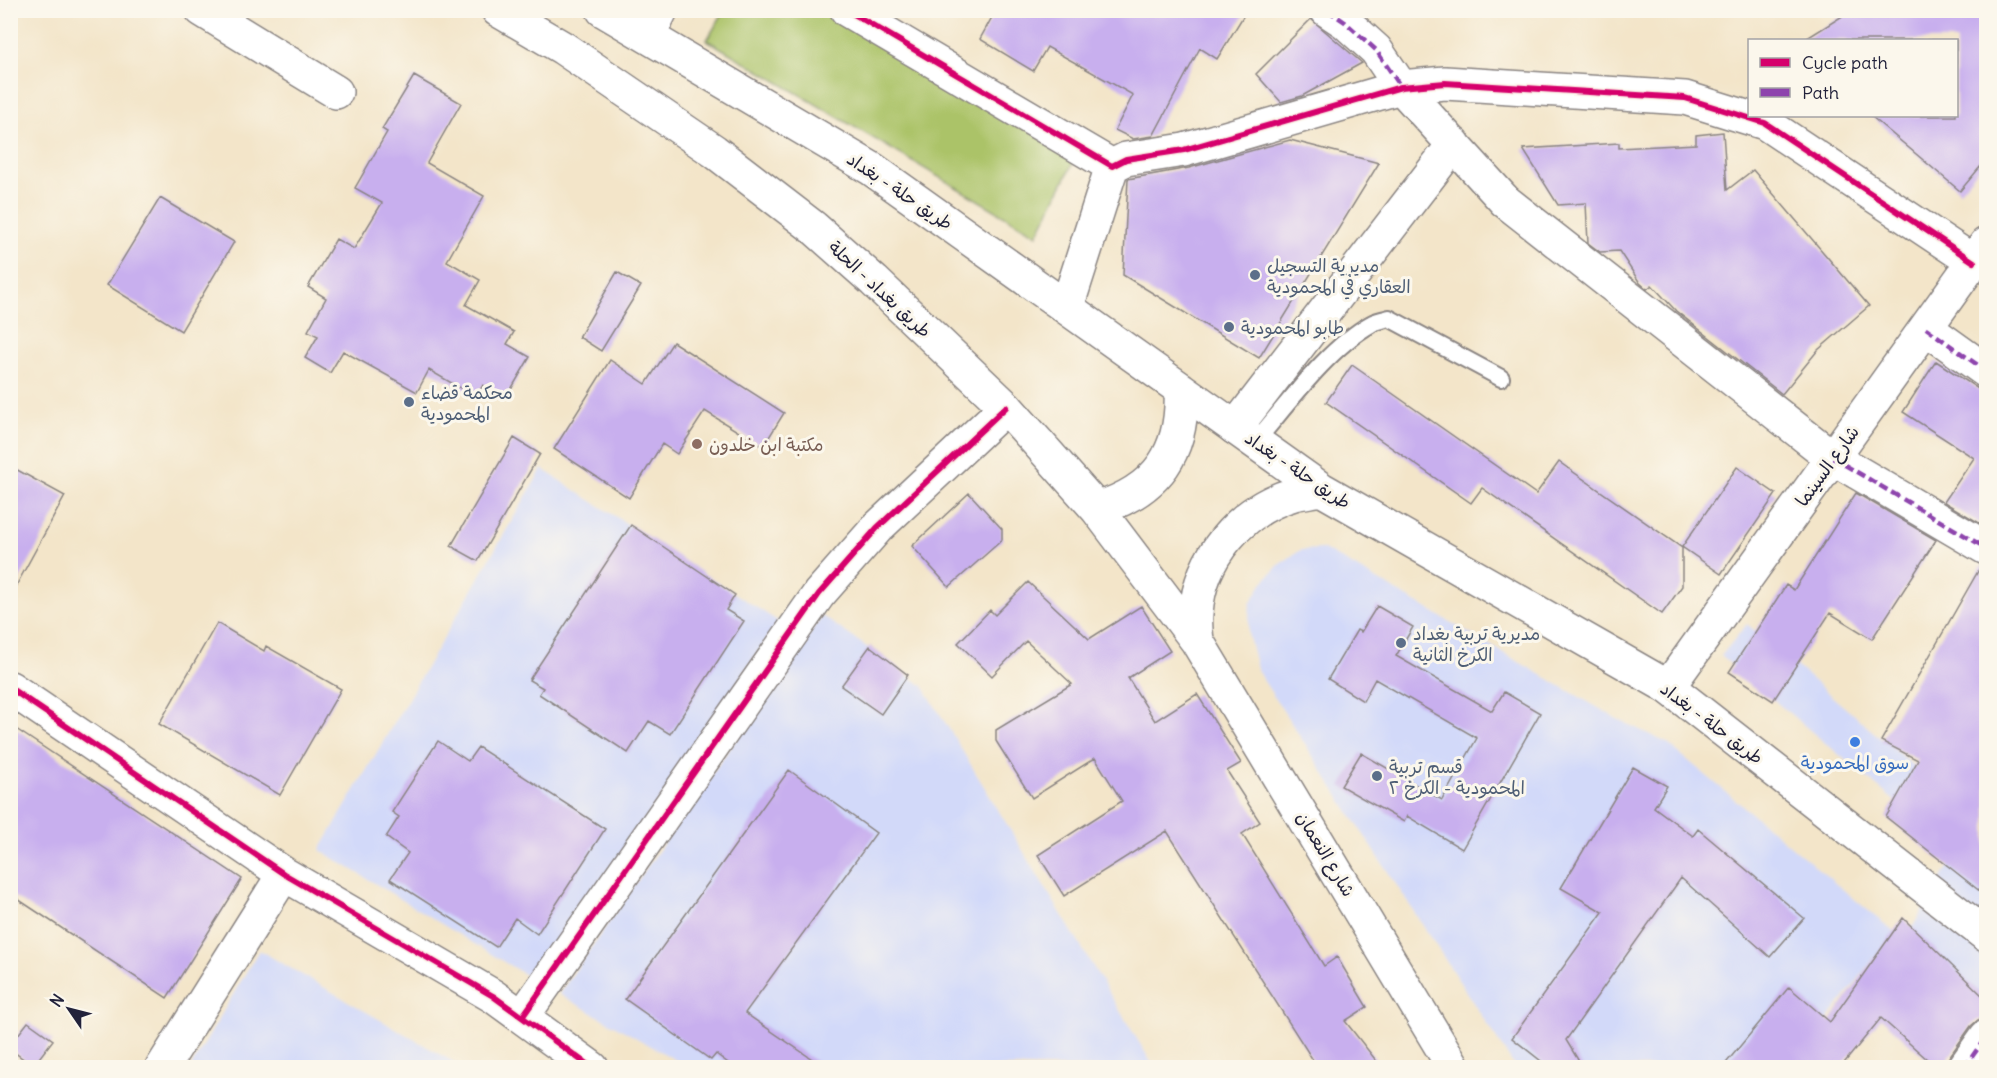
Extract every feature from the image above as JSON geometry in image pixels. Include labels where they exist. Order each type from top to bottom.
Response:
[{"type":"street","points":[[202,10],[336,92]]},
{"type":"street","name":"طريق بغداد - الحلة","points":[[498,10],[563,48],[714,151],[804,220],[874,281],[1006,407],[1097,509],[1197,641]]},
{"type":"street","name":"طريق حلة - بغداد","points":[[603,10],[655,23],[872,169],[1321,489],[1668,687],[1986,935]]},
{"type":"street","points":[[847,10],[1112,166]]},
{"type":"street","points":[[1341,14],[1377,50],[1401,87],[1505,201],[1833,458],[1986,548]]},
{"type":"street","points":[[1067,307],[1112,166],[1126,159],[1184,150],[1401,87],[1445,83],[1685,98],[1766,123],[1980,253]]},
{"type":"street","points":[[1245,435],[1454,144]]},
{"type":"street","name":"شارع السينما","points":[[1668,687],[1980,253]]},
{"type":"street","points":[[1926,328],[1986,371]]},
{"type":"street","points":[[1097,509],[1119,502],[1139,491],[1156,475],[1169,456],[1178,435],[1182,412],[1181,388]]},
{"type":"street","points":[[523,1016],[819,594],[877,528],[1006,407]]},
{"type":"street","points":[[1197,641],[1196,614],[1200,587],[1210,561],[1226,538],[1245,519],[1269,504],[1294,494],[1321,489]]},
{"type":"street","name":"شارع النعمان","points":[[1197,641],[1454,1068]]},
{"type":"street","points":[[10,688],[284,874],[462,977],[523,1016],[592,1068]]},
{"type":"street","points":[[162,1068],[284,874]]},
{"type":"street","points":[[1964,1068],[1986,1037]]},
{"type":"lane","points":[[1245,435],[1309,380],[1338,349],[1371,324],[1389,318],[1501,378]]},
{"type":"shaded area","points":[[542,469],[779,622],[537,982],[320,850]]},
{"type":"shaded area","points":[[1324,549],[1619,720],[1667,743],[1894,932],[1792,1067],[1515,1067],[1258,672],[1248,633],[1250,604],[1263,582],[1280,564],[1301,550]]},
{"type":"shaded area","points":[[822,616],[923,686],[1154,1067],[688,1067],[559,994]]},
{"type":"shaded area","name":"سوق المحمودية","points":[[1747,624],[1986,828],[1986,1009],[1906,938],[1957,853],[1721,656]]},
{"type":"shaded area","points":[[259,950],[462,1067],[191,1067]]},
{"type":"green space","points":[[724,11],[826,11],[1077,155],[1037,235],[707,40]]},
{"type":"building","points":[[996,10],[1247,10],[1217,59],[1200,48],[1153,136],[1133,139],[1115,130],[1133,95],[1047,47],[1033,71],[980,39]]},
{"type":"building","points":[[1852,10],[1986,10],[1986,160],[1960,191],[1872,117],[1958,117],[1958,39],[1806,39]]},
{"type":"building","points":[[1311,19],[1362,63],[1302,96],[1281,102],[1256,74]]},
{"type":"building","points":[[414,76],[461,103],[427,163],[484,196],[447,261],[480,280],[466,305],[514,332],[507,344],[530,357],[506,398],[483,385],[476,397],[429,370],[417,392],[343,351],[330,373],[305,358],[318,336],[308,331],[326,298],[308,287],[336,239],[354,249],[382,203],[355,188],[387,132],[382,129]]},
{"type":"building","points":[[1723,132],[1727,190],[1753,170],[1869,306],[1818,350],[1782,394],[1676,311],[1652,285],[1647,289],[1640,283],[1619,251],[1600,252],[1588,243],[1586,203],[1558,205],[1523,149],[1619,143],[1619,148],[1696,144],[1696,135]]},
{"type":"building","points":[[1290,140],[1379,163],[1259,358],[1123,275],[1128,179],[1189,168]]},
{"type":"building","points":[[160,198],[234,242],[181,331],[107,285]]},
{"type":"building","points":[[617,272],[641,286],[601,351],[579,337]]},
{"type":"building","points":[[673,342],[784,413],[763,447],[705,411],[677,454],[662,444],[629,498],[554,449],[610,360],[646,384]]},
{"type":"building","points":[[1936,361],[1986,394],[1986,527],[1944,502],[1974,458],[1903,412]]},
{"type":"building","points":[[1352,365],[1536,494],[1559,462],[1682,548],[1682,586],[1662,614],[1482,488],[1471,503],[1326,402]]},
{"type":"building","points":[[514,438],[540,454],[478,561],[451,546]]},
{"type":"building","points":[[10,466],[65,496],[10,597]]},
{"type":"building","points":[[1737,467],[1776,494],[1721,574],[1682,547]]},
{"type":"building","points":[[969,493],[1002,529],[1002,540],[949,587],[912,546]]},
{"type":"building","points":[[1856,493],[1936,540],[1872,639],[1830,613],[1773,701],[1729,672],[1786,585],[1794,590]]},
{"type":"building","points":[[631,525],[735,595],[726,610],[744,621],[670,734],[649,721],[628,753],[539,694],[543,688],[529,680]]},
{"type":"building","points":[[1981,566],[1986,567],[1986,896],[1886,817],[1918,760],[1881,741]]},
{"type":"building","points":[[1028,582],[1089,639],[1141,606],[1170,651],[1128,678],[1155,721],[1197,694],[1241,763],[1227,771],[1260,822],[1242,834],[1324,966],[1337,957],[1367,1007],[1345,1021],[1382,1068],[1318,1068],[1167,831],[1064,896],[1038,855],[1122,801],[1095,758],[1032,798],[996,741],[996,730],[1072,684],[1026,641],[992,676],[958,643],[990,610],[995,615]]},
{"type":"building","points":[[1377,606],[1413,627],[1396,656],[1492,711],[1504,692],[1540,713],[1462,849],[1407,816],[1404,822],[1341,786],[1361,753],[1442,800],[1477,738],[1375,679],[1363,701],[1328,679],[1357,630],[1361,632]]},
{"type":"building","points":[[217,623],[264,651],[266,646],[341,689],[280,795],[159,724]]},
{"type":"building","points":[[870,646],[908,675],[881,714],[841,686]]},
{"type":"building","points":[[10,725],[242,879],[167,998],[10,894]]},
{"type":"building","points":[[438,741],[468,761],[478,747],[605,829],[537,934],[515,918],[496,947],[390,879],[408,853],[386,837],[399,817],[392,812]]},
{"type":"building","points":[[1633,767],[1667,786],[1654,807],[1693,836],[1698,829],[1804,918],[1770,957],[1681,878],[1566,1040],[1583,1068],[1550,1068],[1512,1038],[1603,912],[1561,888]]},
{"type":"building","points":[[789,770],[876,833],[745,1013],[825,1068],[735,1068],[716,1054],[711,1060],[625,999]]},
{"type":"building","points":[[1903,918],[1986,999],[1986,1018],[1978,1020],[1971,1026],[1949,1057],[1945,1068],[1937,1068],[1881,1018],[1840,1068],[1722,1068],[1789,987],[1830,1022]]},
{"type":"building","points":[[28,1022],[53,1040],[33,1066],[10,1049],[10,1045]]},
{"type":"marked path","points":[[1327,10],[1345,22],[1376,50],[1401,87]]},
{"type":"marked path","points":[[1926,328],[1986,371]]},
{"type":"marked path","points":[[1833,458],[1986,548]]},
{"type":"marked path","points":[[1964,1068],[1986,1037]]},
{"type":"cycle path","points":[[847,10],[1112,166],[1126,159],[1184,150],[1401,87],[1445,83],[1685,98],[1765,123],[1974,262]]},
{"type":"cycle path","points":[[523,1016],[819,594],[877,528],[1006,407]]},
{"type":"cycle path","points":[[10,688],[284,874],[493,996],[592,1068]]},
{"type":"place","name":"مديرية التسجيل العقاري في المحمودية","points":[[1255,275]]},
{"type":"place","name":"طابو المحمودية","points":[[1229,327]]},
{"type":"place","name":"محكمة قضاء المحمودية","points":[[409,402]]},
{"type":"place","name":"مكتبة ابن خلدون","points":[[697,444]]},
{"type":"place","name":"مديرية تربية بغداد الكرخ الثانية","points":[[1401,643]]},
{"type":"place","name":"سوق المحمودية","points":[[1855,742]]},
{"type":"place","name":"قسم تربية المحمودية - الكرخ ٢","points":[[1377,776]]}]
